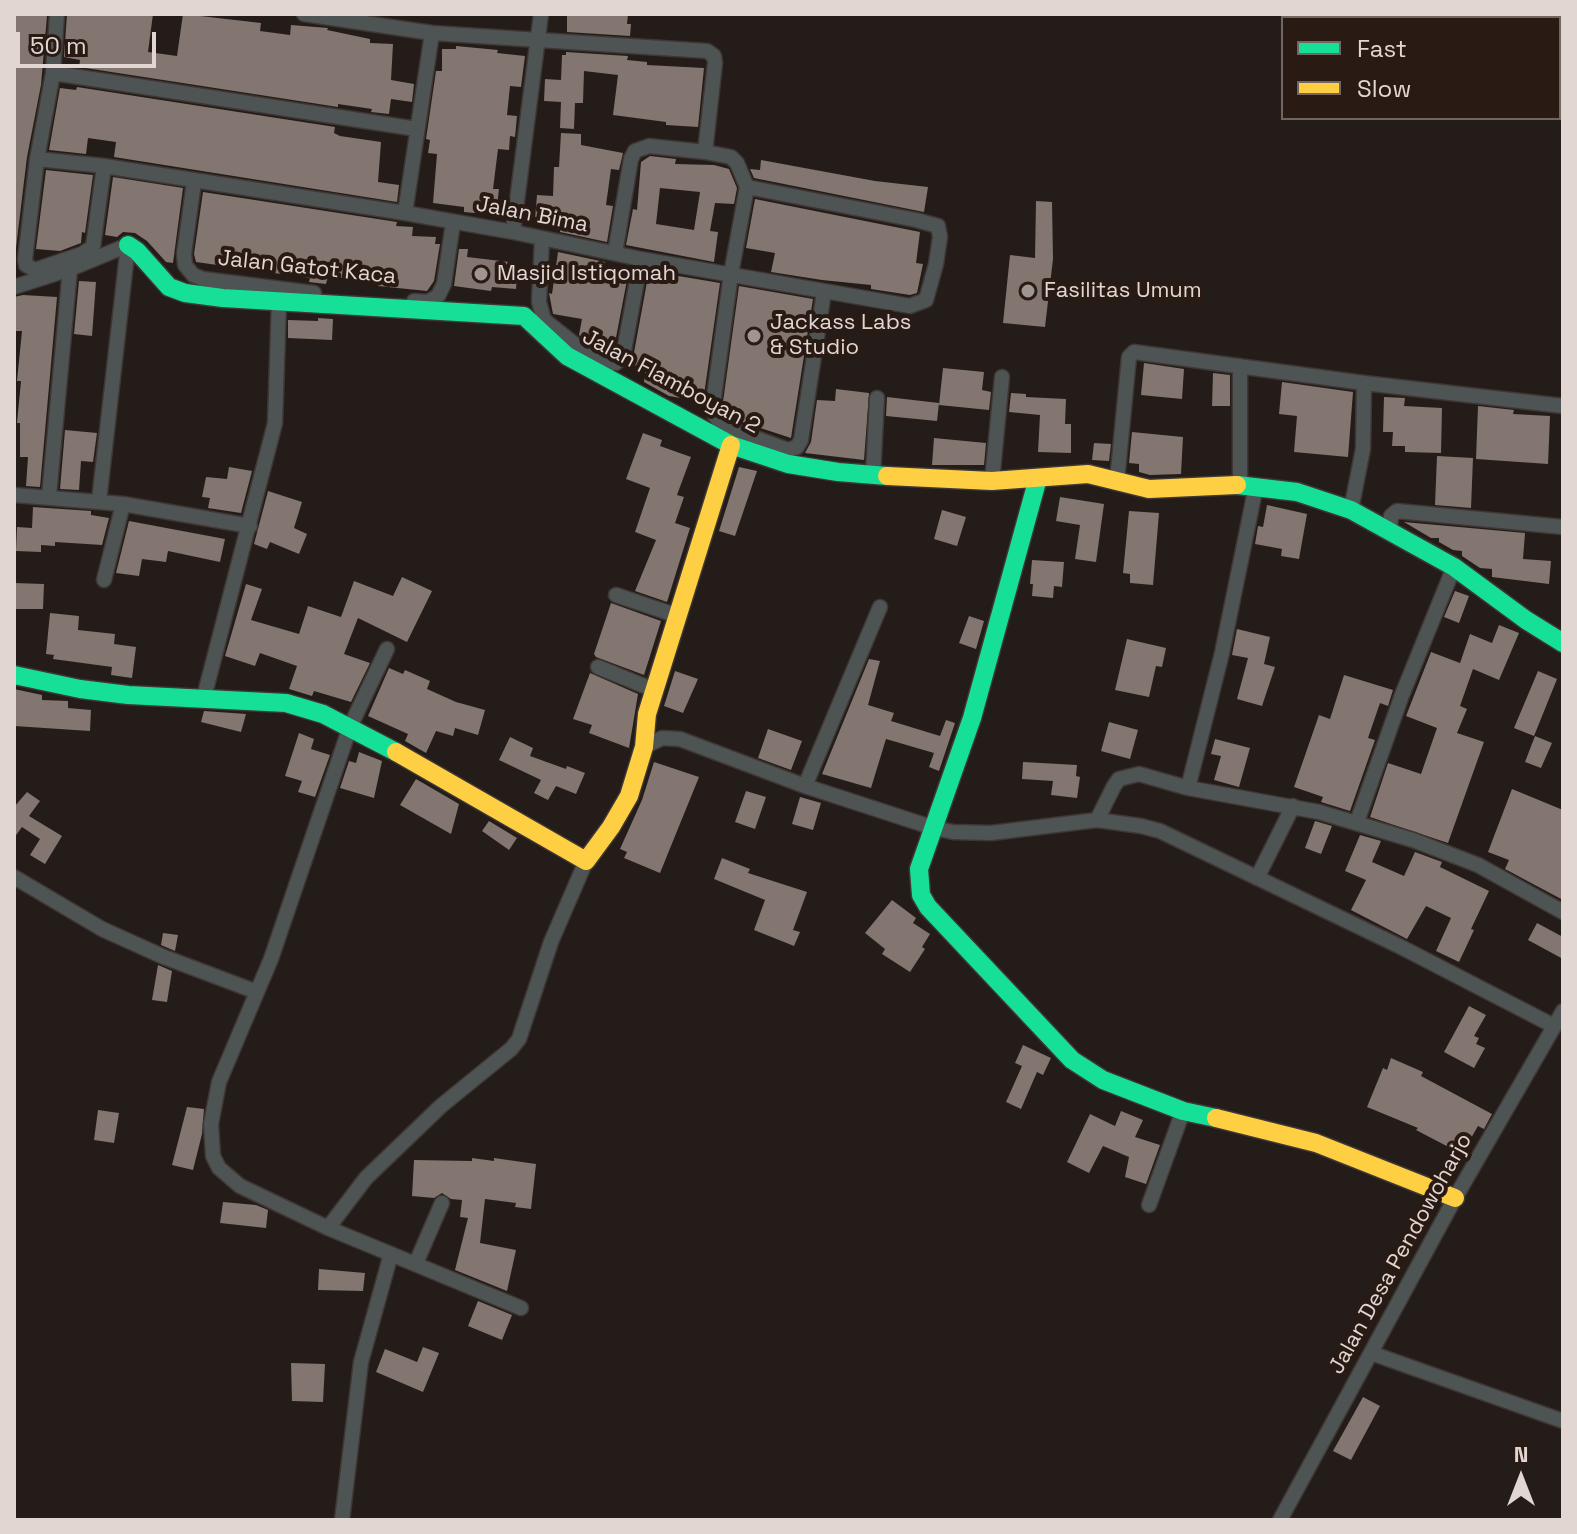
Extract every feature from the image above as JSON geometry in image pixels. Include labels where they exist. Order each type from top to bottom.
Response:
[{"type":"street","points":[[57,14],[53,73],[38,155],[26,265],[35,270],[82,254],[93,247],[104,166]]},
{"type":"street","points":[[304,14],[432,33],[707,51],[714,56],[715,63],[705,152]]},
{"type":"street","points":[[513,232],[541,14]]},
{"type":"street","points":[[405,213],[432,33]]},
{"type":"street","points":[[53,73],[417,129]]},
{"type":"street","points":[[615,253],[635,151],[649,146],[731,157],[743,173],[747,187],[712,404],[714,417],[721,425],[788,450],[797,447],[801,440],[824,292]]},
{"type":"street","name":"Jalan Bima","points":[[38,155],[405,213],[824,292],[910,306],[926,300],[936,264],[939,231],[933,223],[747,187]]},
{"type":"street","name":"Jalan Gatot Kaca","points":[[194,182],[185,265],[193,275],[203,279],[343,296],[428,302],[438,296],[444,284],[453,223]]},
{"type":"street","points":[[542,239],[539,302],[544,320],[587,354],[605,364],[616,363],[623,356],[641,259]]},
{"type":"street","points":[[14,287],[70,269],[128,245],[99,501]]},
{"type":"street","name":"Jalan Flamboyan 2","points":[[128,245],[169,287],[185,293],[223,298],[524,316],[567,356],[731,445],[788,464],[873,475],[992,481],[1088,474],[1131,487],[1159,490],[1248,485],[1297,492],[1351,510],[1390,530],[1454,567],[1563,643]]},
{"type":"street","points":[[49,496],[70,269]]},
{"type":"street","points":[[204,697],[275,423],[279,301]]},
{"type":"street","points":[[1117,481],[1131,354],[1138,351],[1364,383],[1563,406]]},
{"type":"street","points":[[1188,788],[1222,653],[1248,485],[1240,366]]},
{"type":"street","points":[[992,481],[1002,377]]},
{"type":"street","points":[[1351,510],[1363,449],[1364,383]]},
{"type":"street","points":[[873,475],[877,398]]},
{"type":"street","points":[[328,1228],[366,1178],[441,1106],[519,1039],[551,942],[586,861],[629,796],[644,747],[647,714],[731,445]]},
{"type":"street","points":[[1038,478],[972,718],[918,880],[921,895],[928,907],[1072,1060],[1112,1085],[1183,1111],[1316,1143],[1455,1198]]},
{"type":"street","points":[[14,495],[123,504],[250,526]]},
{"type":"street","points":[[104,580],[123,504]]},
{"type":"street","points":[[1390,530],[1391,516],[1397,511],[1563,527]]},
{"type":"street","points":[[1357,822],[1402,695],[1454,567]]},
{"type":"street","points":[[616,595],[678,616]]},
{"type":"street","points":[[805,786],[880,607]]},
{"type":"street","points":[[387,649],[350,727],[271,959],[219,1082],[211,1124],[213,1156],[219,1168],[240,1186],[328,1228],[521,1308]]},
{"type":"street","points":[[598,667],[654,690]]},
{"type":"street","points":[[14,675],[128,695],[286,703],[323,714],[586,861]]},
{"type":"street","points":[[644,747],[662,738],[680,739],[805,786],[934,828],[963,833],[991,833],[1097,820],[1160,831],[1399,946],[1554,1026]]},
{"type":"street","points":[[1097,820],[1119,779],[1139,774],[1188,788],[1293,806],[1357,822],[1457,855],[1563,912]]},
{"type":"street","points":[[1257,878],[1293,806]]},
{"type":"street","points":[[14,877],[102,929],[164,957],[257,992]]},
{"type":"street","name":"Jalan Desa Pendowoharjo","points":[[1280,1520],[1455,1198],[1563,1011]]},
{"type":"street","points":[[1149,1205],[1183,1111]]},
{"type":"street","points":[[416,1263],[442,1203]]},
{"type":"street","points":[[342,1520],[361,1362],[391,1254]]},
{"type":"street","points":[[1371,1353],[1563,1421]]},
{"type":"building","points":[[14,14],[47,16],[41,85],[27,157],[16,248],[14,248]]},
{"type":"building","points":[[67,14],[153,14],[148,52],[177,56],[183,14],[261,23],[260,31],[290,35],[291,25],[328,28],[370,39],[370,43],[393,44],[391,80],[414,84],[412,102],[391,99],[389,114],[79,67],[80,60],[64,57]]},
{"type":"building","points":[[567,14],[628,14],[630,36],[567,32]]},
{"type":"building","points":[[456,46],[525,56],[521,87],[510,86],[507,115],[517,116],[515,137],[510,136],[509,150],[498,149],[493,189],[499,189],[496,215],[464,212],[464,207],[433,203],[437,154],[428,153],[430,140],[426,139],[436,71],[442,71],[442,49],[456,49]]},
{"type":"building","points":[[566,52],[628,56],[627,60],[647,62],[647,65],[704,68],[698,127],[666,125],[666,122],[613,115],[618,75],[584,71],[583,103],[575,103],[574,129],[560,128],[561,102],[544,101],[545,79],[561,80],[562,55]]},
{"type":"building","points":[[77,87],[335,127],[334,133],[340,136],[381,142],[378,182],[399,185],[397,202],[114,157],[116,142],[88,138],[86,154],[49,150],[60,88],[76,90]]},
{"type":"building","points":[[561,133],[581,134],[581,145],[623,153],[619,170],[611,169],[606,205],[613,206],[607,242],[560,232],[561,221],[535,219],[537,195],[553,196],[554,167],[559,167]]},
{"type":"building","points":[[650,156],[676,159],[675,164],[714,165],[729,169],[737,188],[734,204],[715,203],[710,231],[718,232],[714,262],[626,245],[633,209],[637,210],[641,162]],"holes":[[[660,188],[700,192],[694,230],[656,224]]]},
{"type":"building","points":[[761,160],[875,181],[928,187],[924,212],[754,178],[750,169],[760,170]]},
{"type":"building","points":[[46,170],[93,175],[81,243],[60,251],[36,249]]},
{"type":"building","points":[[113,177],[183,188],[173,263],[166,262],[135,233],[123,232],[117,237],[105,235]]},
{"type":"building","points":[[203,192],[413,227],[412,236],[436,237],[435,244],[440,244],[434,281],[427,291],[328,276],[326,284],[309,282],[310,278],[196,262],[194,254]]},
{"type":"building","points":[[755,199],[920,232],[916,263],[923,264],[917,293],[910,295],[871,289],[871,285],[771,272],[775,253],[746,248]]},
{"type":"building","name":"Fasilitas Umum","points":[[1036,201],[1052,202],[1053,259],[1045,327],[1003,323],[1010,255],[1035,258]]},
{"type":"building","points":[[459,249],[468,249],[467,257],[518,263],[516,289],[492,287],[491,291],[454,286]]},
{"type":"building","points":[[558,252],[605,262],[603,269],[628,275],[614,348],[591,345],[579,335],[582,319],[553,314],[549,293],[552,294]]},
{"type":"building","points":[[649,271],[720,283],[703,402],[669,396],[644,382],[646,368],[629,364],[633,358]]},
{"type":"building","points":[[79,281],[96,282],[92,336],[74,334]]},
{"type":"building","points":[[739,286],[813,299],[791,438],[742,422],[742,418],[727,415],[722,409]]},
{"type":"building","points":[[14,297],[57,297],[40,487],[26,486],[28,457],[20,457],[20,423],[17,423],[21,381],[17,381],[22,331],[14,331]]},
{"type":"building","points":[[318,318],[333,319],[332,340],[288,338],[288,320],[318,321]]},
{"type":"building","points":[[1144,363],[1184,369],[1182,399],[1141,395]]},
{"type":"building","points":[[943,368],[984,372],[982,390],[991,392],[989,410],[939,405]]},
{"type":"building","points":[[1213,373],[1230,375],[1230,406],[1212,406]]},
{"type":"building","points":[[1282,382],[1353,392],[1348,457],[1294,452],[1297,416],[1279,414]]},
{"type":"building","points":[[836,389],[869,393],[864,460],[805,453],[811,442],[817,400],[835,401]]},
{"type":"building","points":[[1011,393],[1066,399],[1065,424],[1071,424],[1071,453],[1038,452],[1040,415],[1009,412]]},
{"type":"building","points":[[887,397],[939,403],[937,421],[886,416]]},
{"type":"building","points":[[1384,397],[1405,398],[1404,406],[1442,408],[1441,453],[1405,452],[1405,446],[1392,446],[1393,432],[1383,432]]},
{"type":"building","points":[[1478,406],[1514,410],[1513,414],[1550,416],[1548,464],[1476,459]]},
{"type":"building","points":[[65,430],[97,433],[93,462],[81,461],[79,490],[60,489]]},
{"type":"building","points":[[1132,432],[1183,437],[1181,474],[1150,475],[1139,472],[1139,464],[1129,463]]},
{"type":"building","points":[[643,433],[662,440],[660,446],[691,457],[677,495],[684,497],[675,523],[690,528],[667,602],[635,591],[656,540],[635,532],[650,488],[626,479]]},
{"type":"building","points":[[934,438],[986,443],[984,465],[932,465]]},
{"type":"building","points":[[1094,443],[1111,444],[1109,461],[1092,460]]},
{"type":"building","points":[[1437,456],[1473,458],[1471,508],[1435,505]]},
{"type":"building","points":[[229,467],[252,471],[241,513],[208,508],[210,498],[202,497],[206,477],[227,479]]},
{"type":"building","points":[[739,467],[757,471],[735,536],[719,531]]},
{"type":"building","points":[[268,491],[302,502],[294,528],[307,534],[299,554],[270,542],[267,549],[254,544]]},
{"type":"building","points":[[1060,497],[1104,504],[1096,562],[1075,559],[1080,525],[1056,521]]},
{"type":"building","points":[[1267,505],[1307,514],[1299,559],[1281,556],[1282,549],[1255,544],[1258,526],[1263,527]]},
{"type":"building","points":[[33,507],[91,511],[91,515],[109,518],[102,545],[55,542],[55,546],[41,545],[41,552],[16,551],[17,527],[32,528]]},
{"type":"building","points":[[942,510],[966,517],[957,546],[934,539]]},
{"type":"building","points":[[1129,511],[1159,513],[1153,585],[1130,583],[1130,574],[1123,573]]},
{"type":"building","points":[[129,521],[225,539],[220,562],[168,551],[166,562],[142,559],[139,576],[116,573]]},
{"type":"building","points":[[1404,522],[1525,533],[1523,559],[1551,561],[1549,584],[1492,577],[1492,569],[1480,568],[1462,556],[1462,551],[1453,550],[1439,542],[1439,538],[1431,538]]},
{"type":"building","points":[[1032,560],[1064,562],[1062,587],[1054,586],[1053,598],[1032,596]]},
{"type":"building","points":[[402,577],[432,591],[407,642],[358,618],[344,654],[370,663],[351,702],[314,691],[312,696],[289,689],[297,666],[260,653],[255,666],[225,656],[246,584],[262,589],[251,620],[299,634],[308,606],[341,617],[354,581],[393,596]]},
{"type":"building","points":[[14,583],[44,584],[43,609],[14,609]]},
{"type":"building","points":[[1455,591],[1469,596],[1459,623],[1444,617]]},
{"type":"building","points":[[611,603],[661,621],[644,675],[594,654]]},
{"type":"building","points":[[50,613],[79,616],[78,630],[115,634],[114,644],[136,647],[132,678],[111,675],[112,667],[53,659],[54,655],[46,654]]},
{"type":"building","points":[[969,616],[984,621],[976,649],[959,643]]},
{"type":"building","points":[[1499,625],[1519,633],[1499,680],[1473,669],[1460,706],[1467,709],[1457,733],[1484,742],[1448,843],[1370,817],[1388,763],[1421,774],[1437,728],[1406,716],[1431,652],[1460,663],[1470,634],[1492,643]]},
{"type":"building","points":[[1237,629],[1270,637],[1264,664],[1275,667],[1262,706],[1237,699],[1248,658],[1232,655]]},
{"type":"building","points":[[1127,639],[1166,648],[1162,667],[1156,666],[1149,697],[1115,690]]},
{"type":"building","points":[[869,659],[880,661],[868,705],[894,713],[891,721],[940,736],[946,720],[955,723],[939,771],[929,767],[934,753],[886,739],[871,788],[822,774]]},
{"type":"building","points":[[389,668],[403,674],[405,670],[430,681],[427,689],[485,710],[478,735],[455,728],[453,736],[436,731],[426,753],[405,741],[408,734],[368,716]]},
{"type":"building","points":[[675,671],[698,679],[683,713],[664,706]]},
{"type":"building","points":[[1538,671],[1557,679],[1534,736],[1514,728]]},
{"type":"building","points":[[590,673],[638,694],[629,748],[589,733],[592,725],[573,719]]},
{"type":"building","points":[[1344,675],[1393,690],[1388,706],[1380,703],[1368,738],[1375,740],[1350,811],[1321,802],[1323,797],[1294,787],[1319,715],[1330,719]]},
{"type":"building","points":[[14,689],[42,695],[42,700],[68,701],[68,708],[91,710],[90,731],[14,726]]},
{"type":"building","points":[[204,711],[246,714],[241,732],[201,722]]},
{"type":"building","points":[[1109,722],[1138,730],[1130,759],[1101,751]]},
{"type":"building","points":[[768,729],[802,741],[791,770],[758,758]]},
{"type":"building","points":[[299,733],[314,739],[311,749],[330,755],[315,797],[298,792],[302,781],[285,776]]},
{"type":"building","points":[[1535,736],[1552,743],[1541,768],[1525,762]]},
{"type":"building","points":[[510,737],[533,748],[530,756],[585,773],[576,794],[556,786],[548,800],[534,793],[541,780],[499,760]]},
{"type":"building","points":[[1215,739],[1250,748],[1239,787],[1214,780],[1221,756],[1211,754]]},
{"type":"building","points":[[359,752],[382,761],[374,798],[340,788],[349,761],[356,763]]},
{"type":"building","points":[[654,762],[699,777],[660,873],[624,858],[627,852],[620,849],[642,800]]},
{"type":"building","points":[[1023,762],[1077,765],[1076,776],[1080,777],[1077,798],[1051,795],[1053,781],[1022,779]]},
{"type":"building","points":[[416,779],[459,804],[451,834],[400,805]]},
{"type":"building","points":[[1512,789],[1563,810],[1563,900],[1505,869],[1509,860],[1488,852]]},
{"type":"building","points":[[746,791],[766,797],[755,829],[735,822]]},
{"type":"building","points":[[27,792],[40,801],[29,816],[62,836],[45,864],[30,855],[40,839],[22,827],[14,838],[14,807]]},
{"type":"building","points":[[800,797],[821,803],[813,830],[792,824]]},
{"type":"building","points":[[489,821],[517,838],[509,850],[482,831]]},
{"type":"building","points":[[1315,821],[1332,826],[1321,854],[1305,848]]},
{"type":"building","points":[[1360,835],[1381,841],[1372,862],[1404,876],[1415,852],[1442,862],[1440,867],[1489,891],[1459,962],[1436,951],[1451,918],[1426,906],[1407,939],[1351,910],[1366,880],[1345,871]]},
{"type":"building","points":[[722,858],[750,869],[748,873],[807,892],[793,930],[800,932],[794,946],[754,930],[765,900],[714,879]]},
{"type":"building","points":[[892,900],[916,918],[913,923],[930,934],[922,947],[925,949],[910,972],[882,954],[885,949],[865,933]]},
{"type":"building","points":[[1537,923],[1563,937],[1563,959],[1528,940]]},
{"type":"building","points":[[163,933],[178,935],[175,951],[161,945]]},
{"type":"building","points":[[158,965],[172,971],[167,1002],[152,1000]]},
{"type":"building","points":[[1469,1006],[1486,1015],[1474,1036],[1479,1038],[1476,1044],[1485,1048],[1474,1068],[1444,1052]]},
{"type":"building","points":[[1023,1045],[1051,1058],[1043,1075],[1037,1072],[1021,1109],[1006,1102],[1022,1066],[1015,1063]]},
{"type":"building","points":[[1391,1058],[1423,1072],[1421,1076],[1492,1114],[1484,1129],[1478,1126],[1462,1154],[1416,1130],[1418,1128],[1367,1107],[1383,1068],[1387,1070]]},
{"type":"building","points":[[187,1107],[204,1109],[202,1134],[193,1170],[172,1165]]},
{"type":"building","points":[[98,1110],[119,1113],[114,1143],[94,1140]]},
{"type":"building","points":[[1121,1111],[1143,1120],[1135,1137],[1160,1145],[1146,1184],[1125,1177],[1129,1157],[1103,1146],[1089,1173],[1067,1162],[1090,1114],[1115,1126]]},
{"type":"building","points":[[472,1158],[536,1164],[531,1209],[515,1207],[516,1203],[485,1199],[480,1243],[516,1250],[507,1291],[455,1270],[468,1218],[460,1217],[462,1200],[451,1199],[442,1193],[434,1198],[412,1196],[414,1160],[472,1161]]},
{"type":"building","points":[[223,1202],[256,1205],[268,1210],[266,1228],[220,1223]]},
{"type":"building","points":[[319,1269],[365,1273],[363,1291],[318,1290]]},
{"type":"building","points":[[478,1301],[512,1315],[502,1340],[468,1326]]},
{"type":"building","points":[[423,1347],[439,1353],[423,1392],[376,1372],[385,1349],[417,1362]]},
{"type":"building","points":[[291,1363],[325,1364],[323,1402],[292,1401]]},
{"type":"building","points":[[1363,1397],[1380,1406],[1351,1460],[1333,1451]]},
{"type":"traffic: fast","points":[[128,245],[169,287],[185,293],[223,298],[524,316],[567,356],[731,445],[788,464],[887,476]]},
{"type":"traffic: fast","points":[[1038,478],[972,718],[919,869],[921,895],[928,907],[1072,1060],[1103,1080],[1183,1111],[1216,1118]]},
{"type":"traffic: fast","points":[[1237,485],[1297,492],[1351,510],[1454,567],[1563,643]]},
{"type":"traffic: fast","points":[[14,675],[128,695],[286,703],[323,714],[396,752]]},
{"type":"traffic: slow","points":[[396,752],[586,861],[629,796],[644,747],[647,714],[731,445]]},
{"type":"traffic: slow","points":[[887,476],[992,481],[1088,474],[1149,489],[1237,485]]},
{"type":"traffic: slow","points":[[1216,1118],[1316,1143],[1455,1198]]},
{"type":"place","name":"Masjid Istiqomah","points":[[481,274]]},
{"type":"place","name":"Fasilitas Umum","points":[[1028,291]]},
{"type":"place","name":"Jackass Labs & Studio","points":[[754,336]]}]
